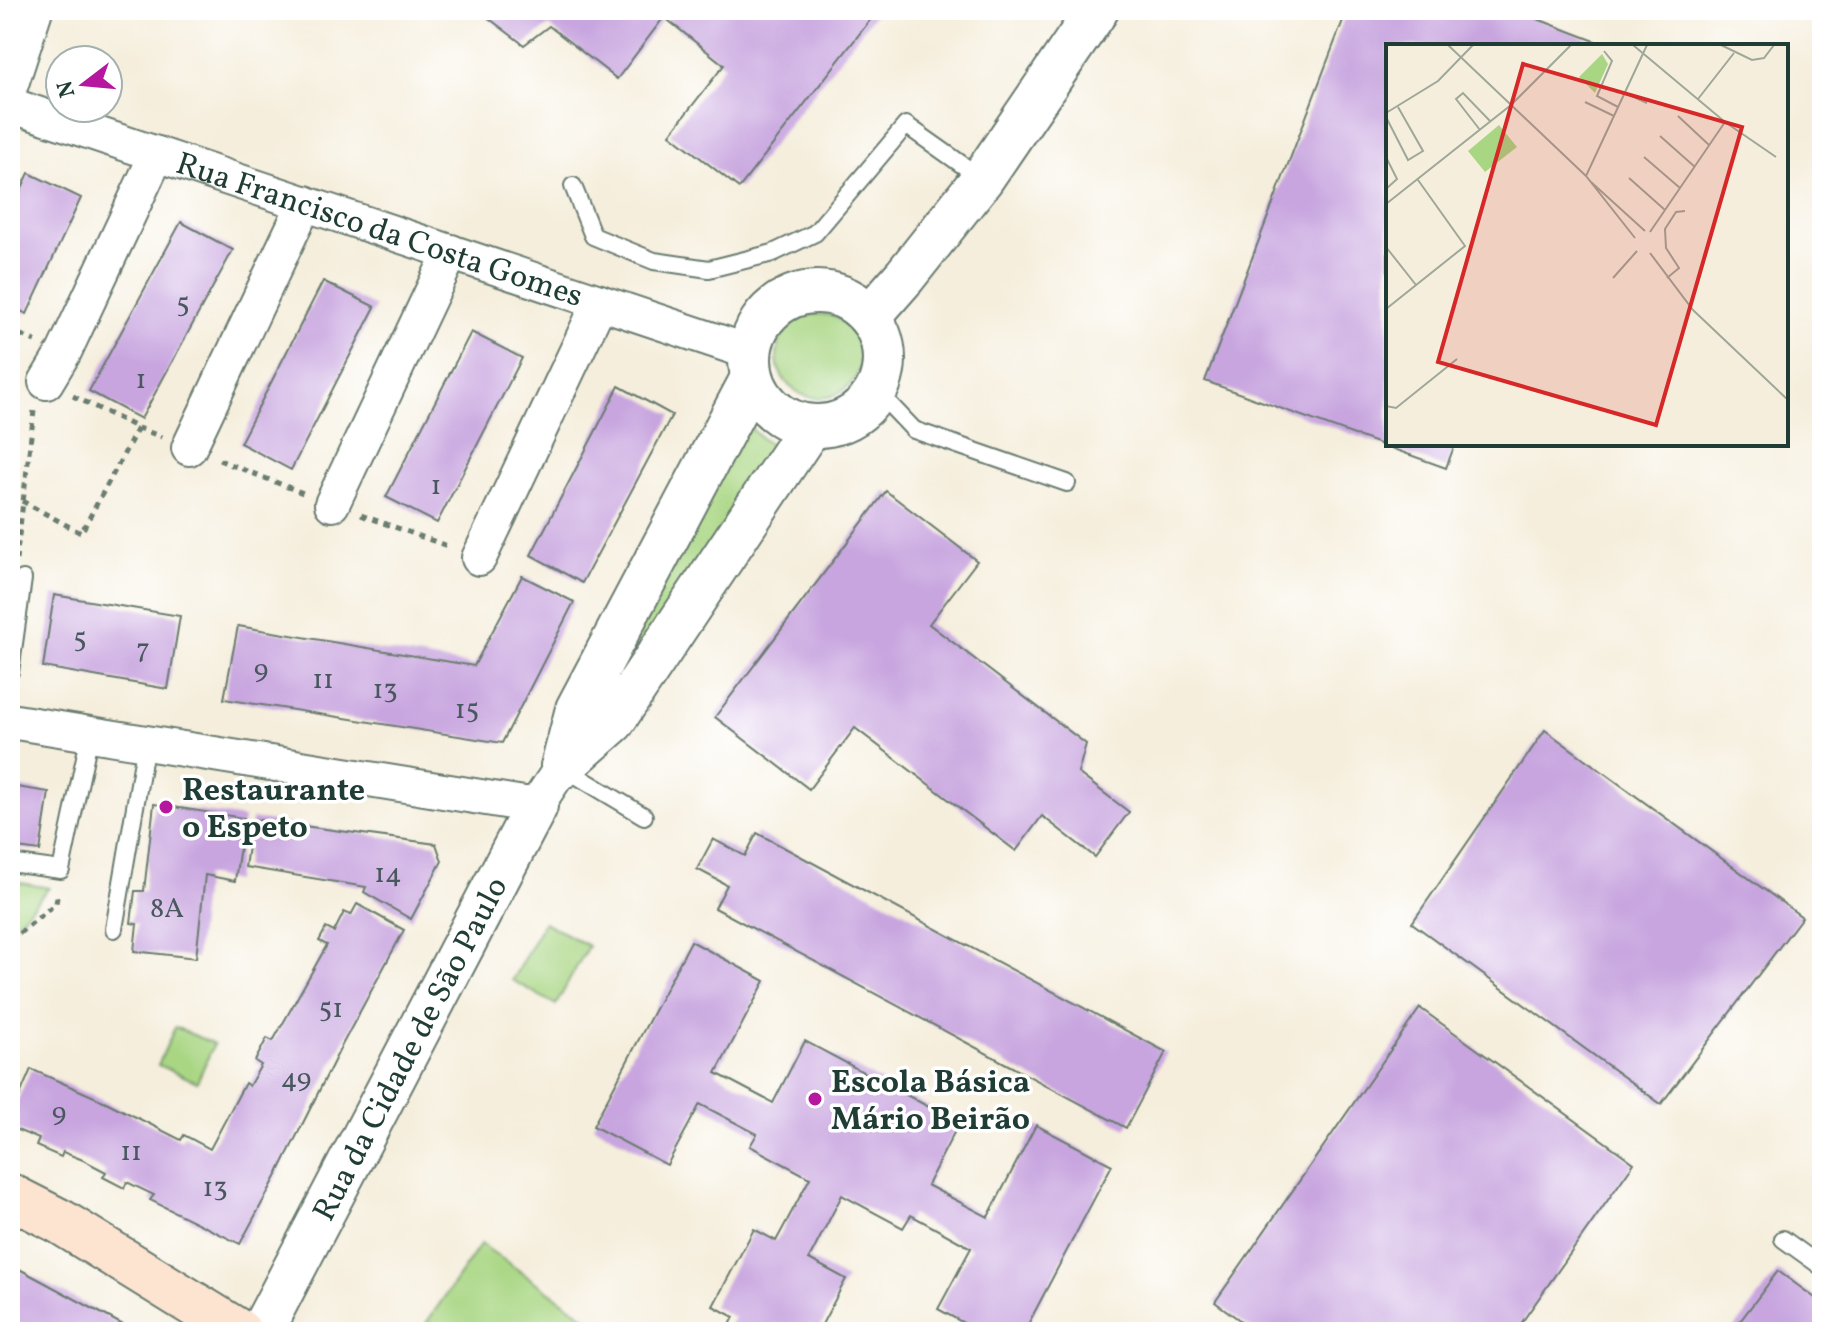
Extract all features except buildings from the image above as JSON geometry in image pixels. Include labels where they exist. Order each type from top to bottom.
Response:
[{"type":"main road","points":[[10,1196],[61,1222],[239,1332]]},
{"type":"street","points":[[10,87],[35,10]]},
{"type":"street","points":[[870,316],[982,179],[1097,10]]},
{"type":"street","name":"Rua Francisco da Costa Gomes","points":[[10,105],[600,302],[750,365]]},
{"type":"street","points":[[46,382],[64,352],[157,154]]},
{"type":"street","points":[[189,448],[305,203]]},
{"type":"street","points":[[332,504],[451,252]]},
{"type":"street","points":[[824,291],[849,299],[870,316],[882,339],[885,366],[877,391],[860,412],[836,424],[810,427],[784,419],[764,402],[750,365],[757,326],[774,306],[797,293],[824,291]]},
{"type":"street","points":[[479,558],[600,302]]},
{"type":"street","name":"Rua da Cidade de São Paulo","points":[[562,767],[577,709],[750,365]]},
{"type":"street","name":"Rua da Cidade de São Paulo","points":[[261,1332],[536,806],[562,767],[613,722],[810,427]]},
{"type":"street","points":[[10,721],[536,806]]},
{"type":"lane","points":[[573,186],[593,236],[654,261],[709,269],[773,253],[815,233],[906,125],[982,179]]},
{"type":"lane","points":[[877,391],[914,430],[1067,483]]},
{"type":"lane","points":[[10,672],[23,579]]},
{"type":"lane","points":[[10,863],[61,870],[90,734]]},
{"type":"lane","points":[[114,929],[146,743]]},
{"type":"lane","points":[[562,767],[644,816]]},
{"type":"lane","points":[[1783,1239],[1822,1267]]},
{"type":"path","points":[[23,579],[16,562],[22,501],[34,408],[46,382],[138,428],[479,558]]},
{"type":"path","points":[[22,501],[81,533],[138,428]]},
{"type":"path","points":[[10,941],[56,903],[61,870]]},
{"type":"green space","points":[[819,314],[835,317],[849,326],[858,340],[861,356],[858,372],[849,386],[835,395],[819,398],[803,395],[789,386],[780,372],[777,356],[780,340],[789,326],[803,317]]},
{"type":"green space","points":[[745,422],[773,447],[785,453],[593,721]]},
{"type":"green space","points":[[10,881],[49,888],[10,930]]},
{"type":"green space","points":[[544,922],[588,946],[556,1005],[512,980]]},
{"type":"green space","points":[[175,1027],[214,1044],[197,1082],[158,1065]]},
{"type":"green space","points":[[481,1244],[607,1332],[420,1332]]},
{"type":"place","name":"Restaurante o Espeto","points":[[166,807]]},
{"type":"place","name":"Escola Básica Mário Beirão","points":[[815,1099]]}]
